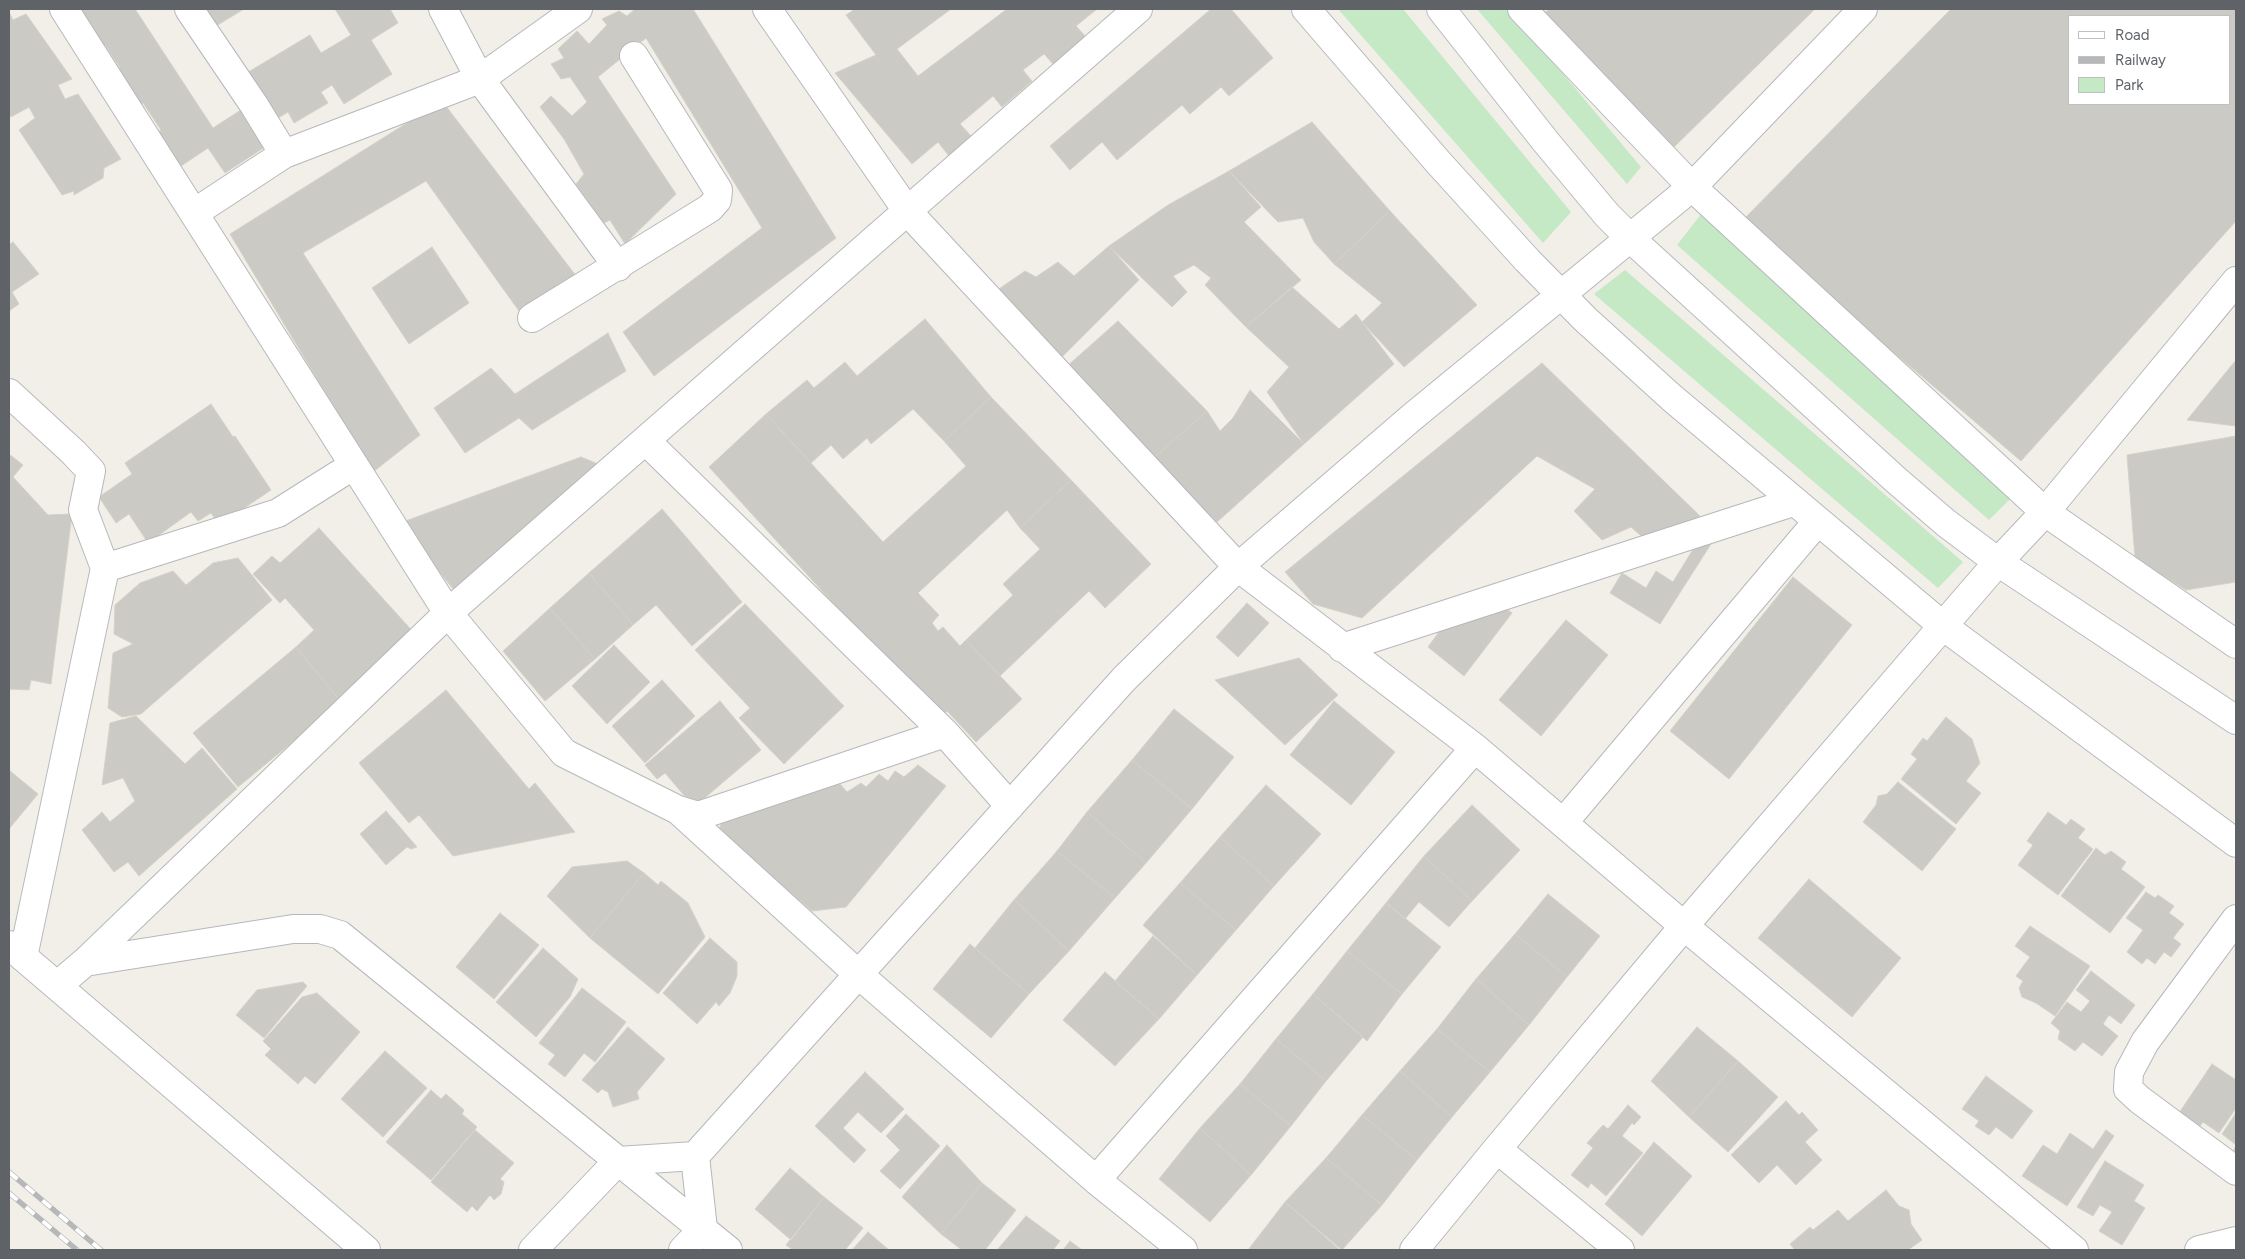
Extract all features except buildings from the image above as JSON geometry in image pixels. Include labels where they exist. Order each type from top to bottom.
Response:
[{"type":"street","points":[[64,9],[448,613],[564,753],[678,810],[698,816],[945,733]]},
{"type":"street","points":[[189,9],[254,105],[284,154]]},
{"type":"street","points":[[443,9],[480,80],[618,267]]},
{"type":"street","points":[[194,213],[284,154],[480,80],[578,9]]},
{"type":"street","points":[[766,9],[908,212],[1238,567],[1475,748],[1684,926],[2074,1250]]},
{"type":"street","points":[[57,986],[85,962],[448,613],[1138,9]]},
{"type":"street","points":[[1306,9],[1438,162],[1585,319],[1672,398],[1793,502],[1943,626],[2236,843]]},
{"type":"street","points":[[1440,9],[1546,142],[1630,238],[1896,480],[1946,523],[1998,562],[2236,720]]},
{"type":"street","points":[[1522,9],[1692,187],[2045,512],[2236,644]]},
{"type":"street","points":[[533,1250],[618,1161],[695,1156],[1124,680],[1238,567],[1411,418],[1692,187],[1863,9]]},
{"type":"street","points":[[532,318],[618,267],[710,208],[719,195],[718,190],[634,56]]},
{"type":"street","points":[[1414,1250],[1684,926],[1998,562],[2045,512],[2236,281]]},
{"type":"street","points":[[9,393],[91,471],[83,510],[105,568],[16,951],[366,1250]]},
{"type":"street","points":[[646,441],[945,733],[1010,806]]},
{"type":"street","points":[[105,568],[278,513],[354,465]]},
{"type":"street","points":[[1342,648],[1793,502]]},
{"type":"street","points":[[1563,823],[1817,522]]},
{"type":"street","points":[[1096,1180],[1475,748]]},
{"type":"street","points":[[678,810],[858,974],[1096,1180],[1183,1250]]},
{"type":"street","points":[[2236,919],[2145,1042],[2129,1072],[2128,1089],[2236,1171]]},
{"type":"street","points":[[85,962],[293,929],[320,929],[340,934],[728,1250]]},
{"type":"street","points":[[1497,1149],[1620,1250]]},
{"type":"street","points":[[684,1250],[703,1229],[695,1156]]},
{"type":"street","points":[[2200,1250],[2236,1241]]},
{"type":"green space","points":[[1338,9],[1403,9],[1571,212],[1543,243]]},
{"type":"green space","points":[[1477,9],[1509,9],[1641,167],[1627,184]]},
{"type":"green space","points":[[1702,213],[2013,496],[1989,520],[1677,245]]},
{"type":"green space","points":[[1625,270],[1963,562],[1938,588],[1594,294]]},
{"type":"railway","points":[[9,1172],[101,1250]]},
{"type":"railway","points":[[9,1193],[77,1250]]}]
